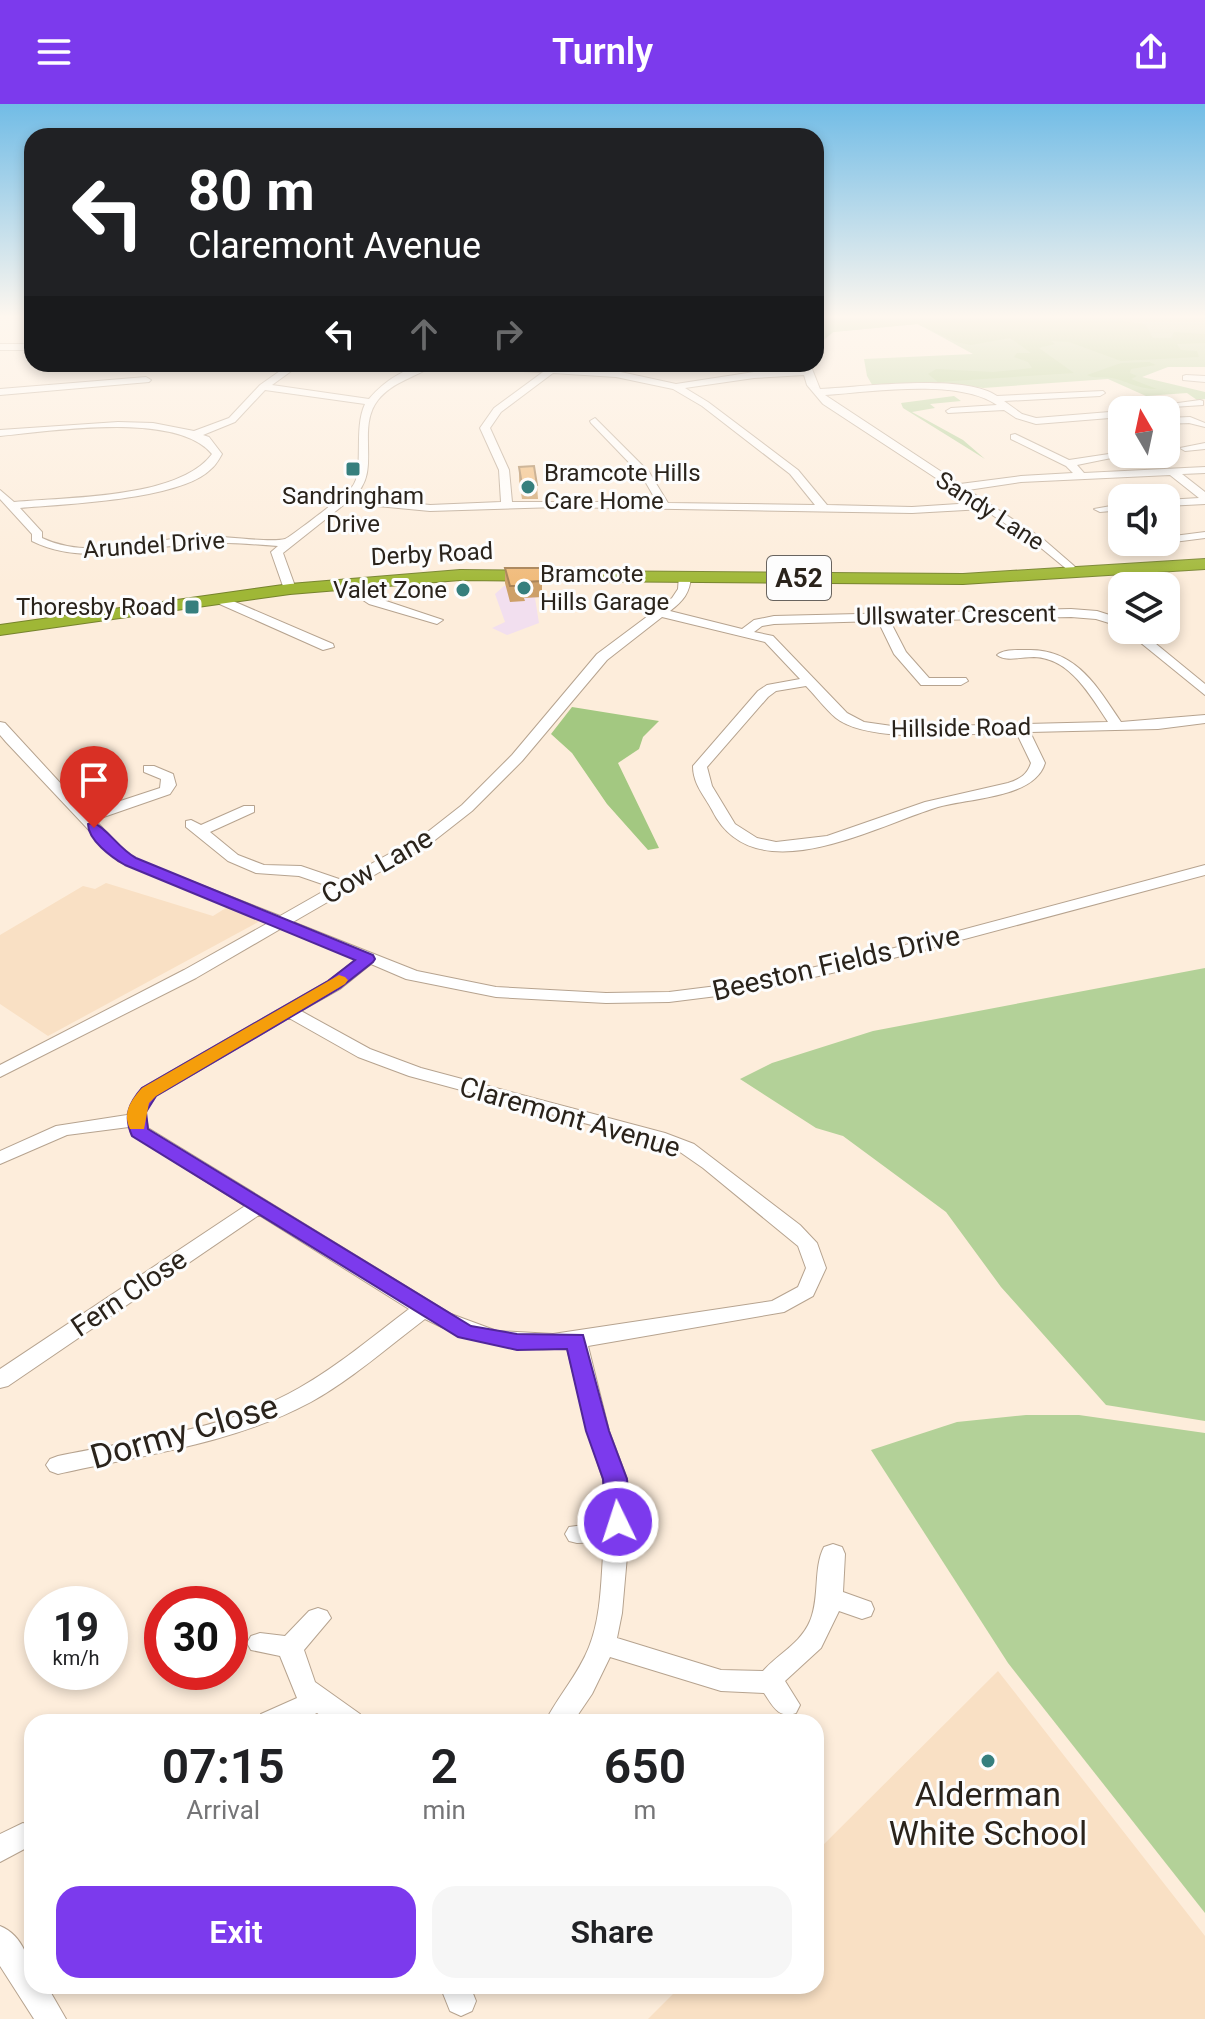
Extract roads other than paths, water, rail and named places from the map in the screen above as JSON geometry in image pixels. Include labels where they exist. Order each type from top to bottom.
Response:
[{"type":"highway","name":"Derby Road","points":[[0,621],[404,571],[506,567],[905,573],[1069,567],[1205,557]]},
{"type":"highway","name":"Derby Road","points":[[0,630],[289,586],[506,573],[963,579],[1205,564]]},
{"type":"street","points":[[196,434],[232,420],[244,407]]},
{"type":"street","points":[[289,586],[277,556],[286,543],[357,489],[363,474],[361,421],[368,407]]},
{"type":"street","points":[[501,407],[485,428],[504,470],[507,506]]},
{"type":"street","points":[[709,407],[794,472],[823,508]]},
{"type":"street","name":"Sandy Lane","points":[[834,407],[1039,541],[1069,567]]},
{"type":"street","points":[[951,411],[1001,407]]},
{"type":"street","points":[[1007,407],[1021,417],[1036,421],[1108,415]]},
{"type":"street","points":[[1180,420],[1190,420],[1202,425]]},
{"type":"street","points":[[595,421],[647,478],[663,499],[663,506]]},
{"type":"street","points":[[0,433],[124,425],[162,427],[196,434],[214,445],[217,457],[211,466],[190,479],[145,491],[12,505]]},
{"type":"street","points":[[1015,437],[1068,463],[1082,477]]},
{"type":"street","points":[[1185,448],[1203,448]]},
{"type":"street","points":[[1068,463],[1108,457]]},
{"type":"street","points":[[957,488],[1021,479],[1205,470]]},
{"type":"street","points":[[1174,473],[1200,488],[1205,499],[1180,502]]},
{"type":"street","name":"Arundel Drive","points":[[0,493],[38,534],[36,539],[63,549],[100,550],[211,540],[286,543]]},
{"type":"street","points":[[345,500],[430,508],[663,506],[912,510],[985,506]]},
{"type":"street","points":[[1180,538],[1205,535]]},
{"type":"street","name":"Cow Lane","points":[[0,1072],[190,974],[430,837],[467,808],[517,758],[602,657],[681,596],[685,576]]},
{"type":"street","points":[[346,583],[373,601],[437,620]]},
{"type":"street","points":[[219,599],[328,647]]},
{"type":"street","name":"Hillside Road","points":[[661,613],[745,632],[774,642],[842,716],[871,728],[899,731],[1117,726],[1205,719]]},
{"type":"street","name":"Ullswater Crescent","points":[[745,632],[758,623],[774,620],[1071,613],[1108,619]]},
{"type":"street","points":[[882,617],[905,661],[926,682],[961,681]]},
{"type":"street","points":[[1148,644],[1205,691]]},
{"type":"street","points":[[1003,655],[1042,654],[1059,658],[1090,687],[1117,726]]},
{"type":"street","points":[[810,681],[767,691],[700,766],[699,775],[725,820],[732,830],[749,839],[784,846],[811,844],[940,802],[1025,782],[1035,773],[1038,763],[1021,728]]},
{"type":"street","name":"Beeston Fields Drive","points":[[0,726],[57,793],[85,818],[115,853],[130,862],[367,959],[442,983],[496,992],[580,998],[680,996],[749,987],[871,959],[1205,870]]},
{"type":"street","points":[[85,818],[165,791],[169,785],[168,777],[149,769]]},
{"type":"street","points":[[250,808],[195,828],[233,858],[262,870],[301,871],[343,886]]},
{"type":"street","points":[[0,1158],[63,1130],[136,1120],[140,1101],[149,1092],[334,985],[367,959]]},
{"type":"street","name":"Claremont Avenue","points":[[136,1120],[139,1131],[150,1140],[424,1309],[465,1332],[495,1340],[543,1344],[576,1340],[777,1307],[806,1291],[816,1268],[807,1243],[687,1148],[658,1137],[415,1072],[364,1053],[288,1011]]},
{"type":"street","name":"Fern Close","points":[[0,1380],[259,1206]]},
{"type":"street","name":"Dormy Close","points":[[58,1465],[211,1430],[263,1414],[306,1395],[424,1309]]},
{"type":"street","points":[[564,1714],[583,1686],[603,1645],[610,1613],[617,1532],[615,1479],[598,1431],[576,1340]]},
{"type":"street","points":[[577,1534],[617,1532]]},
{"type":"street","points":[[770,1681],[779,1668],[805,1649],[814,1637],[831,1598],[833,1554]]},
{"type":"street","points":[[831,1598],[862,1609]]},
{"type":"street","points":[[290,1647],[318,1618]]},
{"type":"street","points":[[260,1643],[290,1647]]},
{"type":"street","points":[[603,1645],[647,1656],[686,1673],[727,1683],[770,1681]]},
{"type":"street","points":[[290,1647],[304,1689],[339,1714]]},
{"type":"street","points":[[770,1681],[787,1705]]},
{"type":"street","points":[[288,1714],[319,1700]]},
{"type":"street","points":[[0,1940],[24,1977]]},
{"type":"street","points":[[35,1994],[51,2019]]},
{"type":"place","name":"Sandringham Drive","points":[[353,469]]},
{"type":"place","name":"Bramcote Hills Care Home","points":[[528,487]]},
{"type":"place","name":"Bramcote Hills Garage","points":[[524,588]]},
{"type":"place","name":"Valet Zone","points":[[463,590]]},
{"type":"place","name":"Thoresby Road","points":[[192,607]]},
{"type":"place","name":"Alderman White School","points":[[988,1761]]}]
